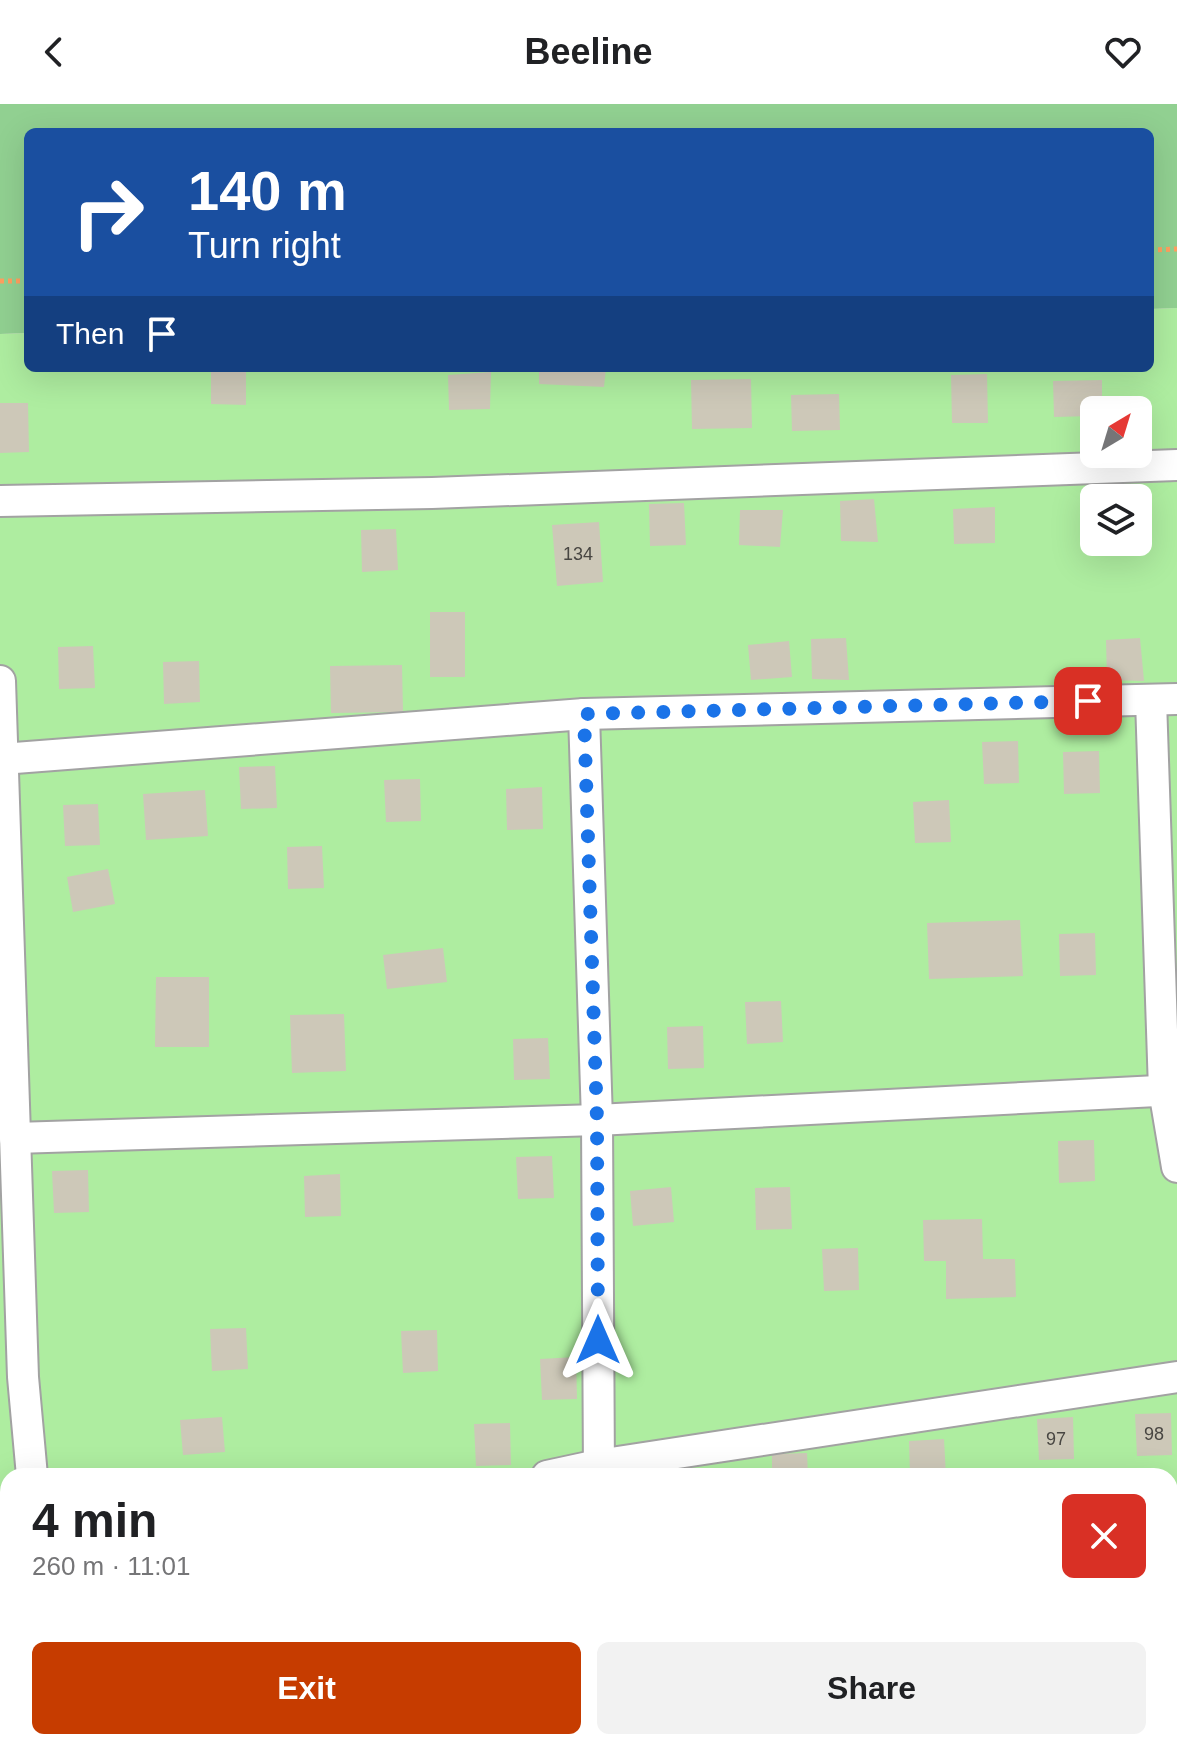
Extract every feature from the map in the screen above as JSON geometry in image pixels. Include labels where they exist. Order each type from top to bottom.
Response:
[{"type":"street","points":[[0,501],[448,492],[1177,465]]},
{"type":"street","points":[[0,681],[23,1377],[31,1468]]},
{"type":"street","points":[[2,759],[584,714],[1164,700],[1170,1090],[1177,1167]]},
{"type":"street","points":[[584,714],[597,1120],[598,1468]]},
{"type":"street","points":[[15,1138],[597,1120],[1170,1090]]},
{"type":"street","points":[[610,1468],[1177,1377]]},
{"type":"path","points":[[1154,250],[1177,249]]},
{"type":"path","points":[[0,281],[24,281]]},
{"type":"green space","points":[[0,104],[1177,104],[1177,308],[1154,309],[1154,128],[24,128],[24,333],[0,334]]},
{"type":"green space","points":[[1177,308],[1177,1468],[0,1468],[0,334],[24,333],[24,372],[1154,372],[1154,309]]},
{"type":"building","points":[[211,372],[246,372],[246,405],[211,404]]},
{"type":"building","points":[[491,372],[490,409],[449,410],[448,375]]},
{"type":"building","points":[[539,372],[606,372],[604,387],[539,384]]},
{"type":"building","points":[[987,374],[988,423],[952,423],[951,375]]},
{"type":"building","points":[[751,379],[752,428],[692,429],[691,380]]},
{"type":"building","points":[[1102,380],[1102,396],[1080,396],[1080,416],[1054,417],[1053,381]]},
{"type":"building","points":[[839,394],[840,430],[792,431],[791,395]]},
{"type":"building","points":[[0,403],[28,403],[29,452],[0,453]]},
{"type":"building","points":[[874,499],[878,542],[841,541],[840,501]]},
{"type":"building","points":[[684,503],[686,545],[650,546],[649,504]]},
{"type":"building","points":[[995,507],[995,543],[954,544],[953,509]]},
{"type":"building","points":[[740,510],[783,510],[780,547],[739,545]]},
{"type":"building","points":[[599,522],[603,582],[557,586],[552,525]]},
{"type":"building","points":[[396,529],[398,570],[362,572],[361,530]]},
{"type":"building","points":[[430,612],[465,612],[465,677],[430,677]]},
{"type":"building","points":[[846,638],[849,680],[812,679],[811,639]]},
{"type":"building","points":[[1140,638],[1144,681],[1107,680],[1106,640]]},
{"type":"building","points":[[789,641],[792,677],[751,680],[748,645]]},
{"type":"building","points":[[93,646],[95,688],[59,689],[58,647]]},
{"type":"building","points":[[199,661],[200,702],[164,704],[163,662]]},
{"type":"building","points":[[402,665],[403,712],[331,713],[330,666]]},
{"type":"building","points":[[1018,741],[1019,783],[984,784],[982,742]]},
{"type":"building","points":[[1099,751],[1100,793],[1064,794],[1063,752]]},
{"type":"building","points":[[275,766],[277,808],[241,809],[239,767]]},
{"type":"building","points":[[420,779],[421,821],[386,822],[384,780]]},
{"type":"building","points":[[542,787],[543,829],[507,830],[506,789]]},
{"type":"building","points":[[205,790],[208,836],[146,840],[143,794]]},
{"type":"building","points":[[949,800],[951,842],[915,843],[913,802]]},
{"type":"building","points":[[98,804],[100,845],[65,846],[63,805]]},
{"type":"building","points":[[322,846],[324,888],[288,889],[287,847]]},
{"type":"building","points":[[108,869],[115,904],[73,912],[67,877]]},
{"type":"building","points":[[1020,920],[1023,976],[929,979],[927,923]]},
{"type":"building","points":[[1095,933],[1096,975],[1060,976],[1059,934]]},
{"type":"building","points":[[443,948],[447,982],[387,989],[383,955]]},
{"type":"building","points":[[156,977],[209,977],[209,1047],[155,1047]]},
{"type":"building","points":[[781,1001],[783,1042],[747,1044],[745,1002]]},
{"type":"building","points":[[344,1014],[346,1071],[292,1073],[290,1015]]},
{"type":"building","points":[[703,1026],[704,1068],[668,1069],[667,1027]]},
{"type":"building","points":[[548,1038],[550,1079],[514,1080],[513,1039]]},
{"type":"building","points":[[1094,1140],[1095,1181],[1059,1183],[1058,1141]]},
{"type":"building","points":[[552,1156],[554,1198],[518,1199],[516,1157]]},
{"type":"building","points":[[88,1170],[89,1212],[54,1213],[52,1171]]},
{"type":"building","points":[[340,1174],[341,1216],[305,1217],[304,1176]]},
{"type":"building","points":[[671,1187],[674,1222],[633,1226],[630,1191]]},
{"type":"building","points":[[790,1187],[792,1229],[756,1230],[755,1188]]},
{"type":"building","points":[[982,1219],[983,1259],[1015,1259],[1016,1297],[946,1299],[946,1261],[924,1261],[923,1220]]},
{"type":"building","points":[[858,1248],[859,1290],[824,1291],[822,1249]]},
{"type":"building","points":[[246,1328],[248,1369],[212,1371],[210,1329]]},
{"type":"building","points":[[437,1330],[438,1371],[403,1373],[401,1331]]},
{"type":"building","points":[[576,1357],[577,1399],[542,1400],[540,1359]]},
{"type":"building","points":[[1171,1413],[1172,1455],[1137,1456],[1135,1414]]},
{"type":"building","points":[[222,1417],[225,1452],[183,1455],[180,1420]]},
{"type":"building","points":[[1073,1417],[1074,1459],[1039,1460],[1037,1419]]},
{"type":"building","points":[[510,1423],[511,1465],[476,1466],[474,1424]]},
{"type":"building","points":[[944,1439],[946,1468],[910,1468],[909,1441]]},
{"type":"building","points":[[807,1453],[808,1468],[772,1468],[772,1454]]},
{"type":"route","points":[[598,1340],[597,1120],[584,714],[1088,701]]}]
